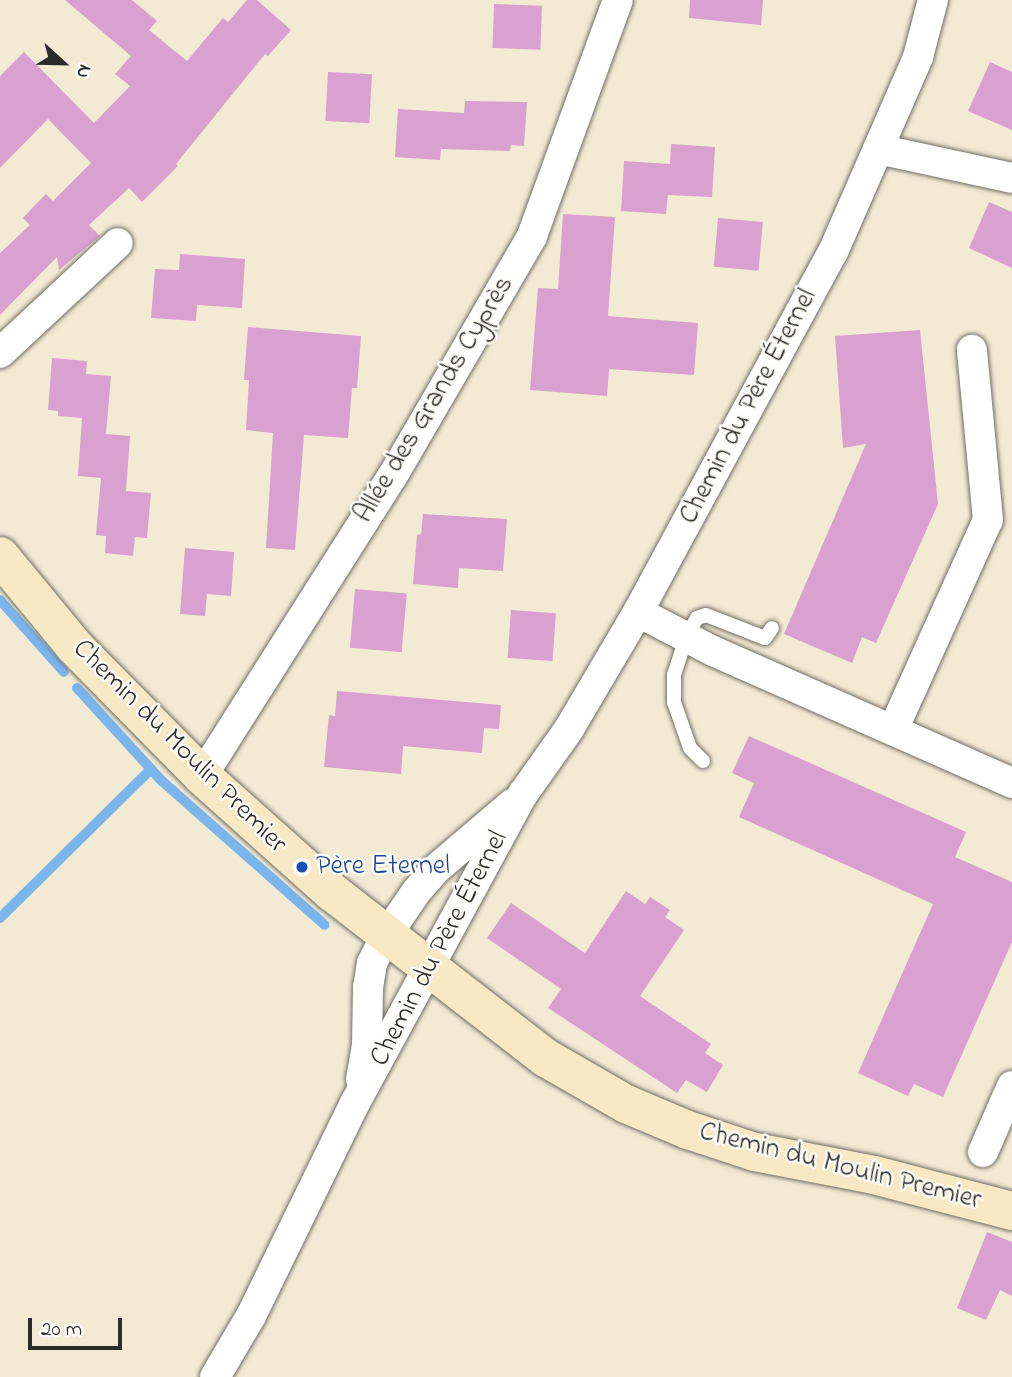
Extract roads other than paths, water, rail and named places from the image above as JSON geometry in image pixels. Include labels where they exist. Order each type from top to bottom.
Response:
[{"type":"main road","name":"Chemin du Moulin Premier","points":[[0,556],[75,647],[202,776],[302,867],[386,936],[546,1058],[625,1104],[688,1130],[755,1152],[874,1175],[1012,1211]]},
{"type":"street","name":"Allée des Grands Cyprès","points":[[202,776],[392,477],[532,236],[618,0]]},
{"type":"street","name":"Chemin du Père Éternel","points":[[215,1377],[251,1316],[355,1103],[523,794],[569,729],[638,612],[833,252],[918,57],[933,0]]},
{"type":"street","points":[[878,149],[1012,178]]},
{"type":"street","points":[[0,353],[118,243]]},
{"type":"street","points":[[893,730],[988,520],[972,350]]},
{"type":"street","points":[[638,612],[686,637],[1012,783]]},
{"type":"street","name":"Chemin du Père Éternel","points":[[355,1103],[367,1046],[368,988],[372,964],[386,936],[416,892],[436,869],[523,794]]},
{"type":"street","points":[[984,1152],[1012,1086]]},
{"type":"lane","points":[[704,761],[690,748],[674,702],[674,675],[686,637],[697,618],[706,615],[765,638],[772,628]]},
{"type":"waterway","points":[[0,600],[64,672]]},
{"type":"waterway","points":[[77,688],[162,781],[325,925]]},
{"type":"waterway","points":[[0,918],[151,769]]},
{"type":"place","name":"Père Eternel","points":[[302,867]]}]
